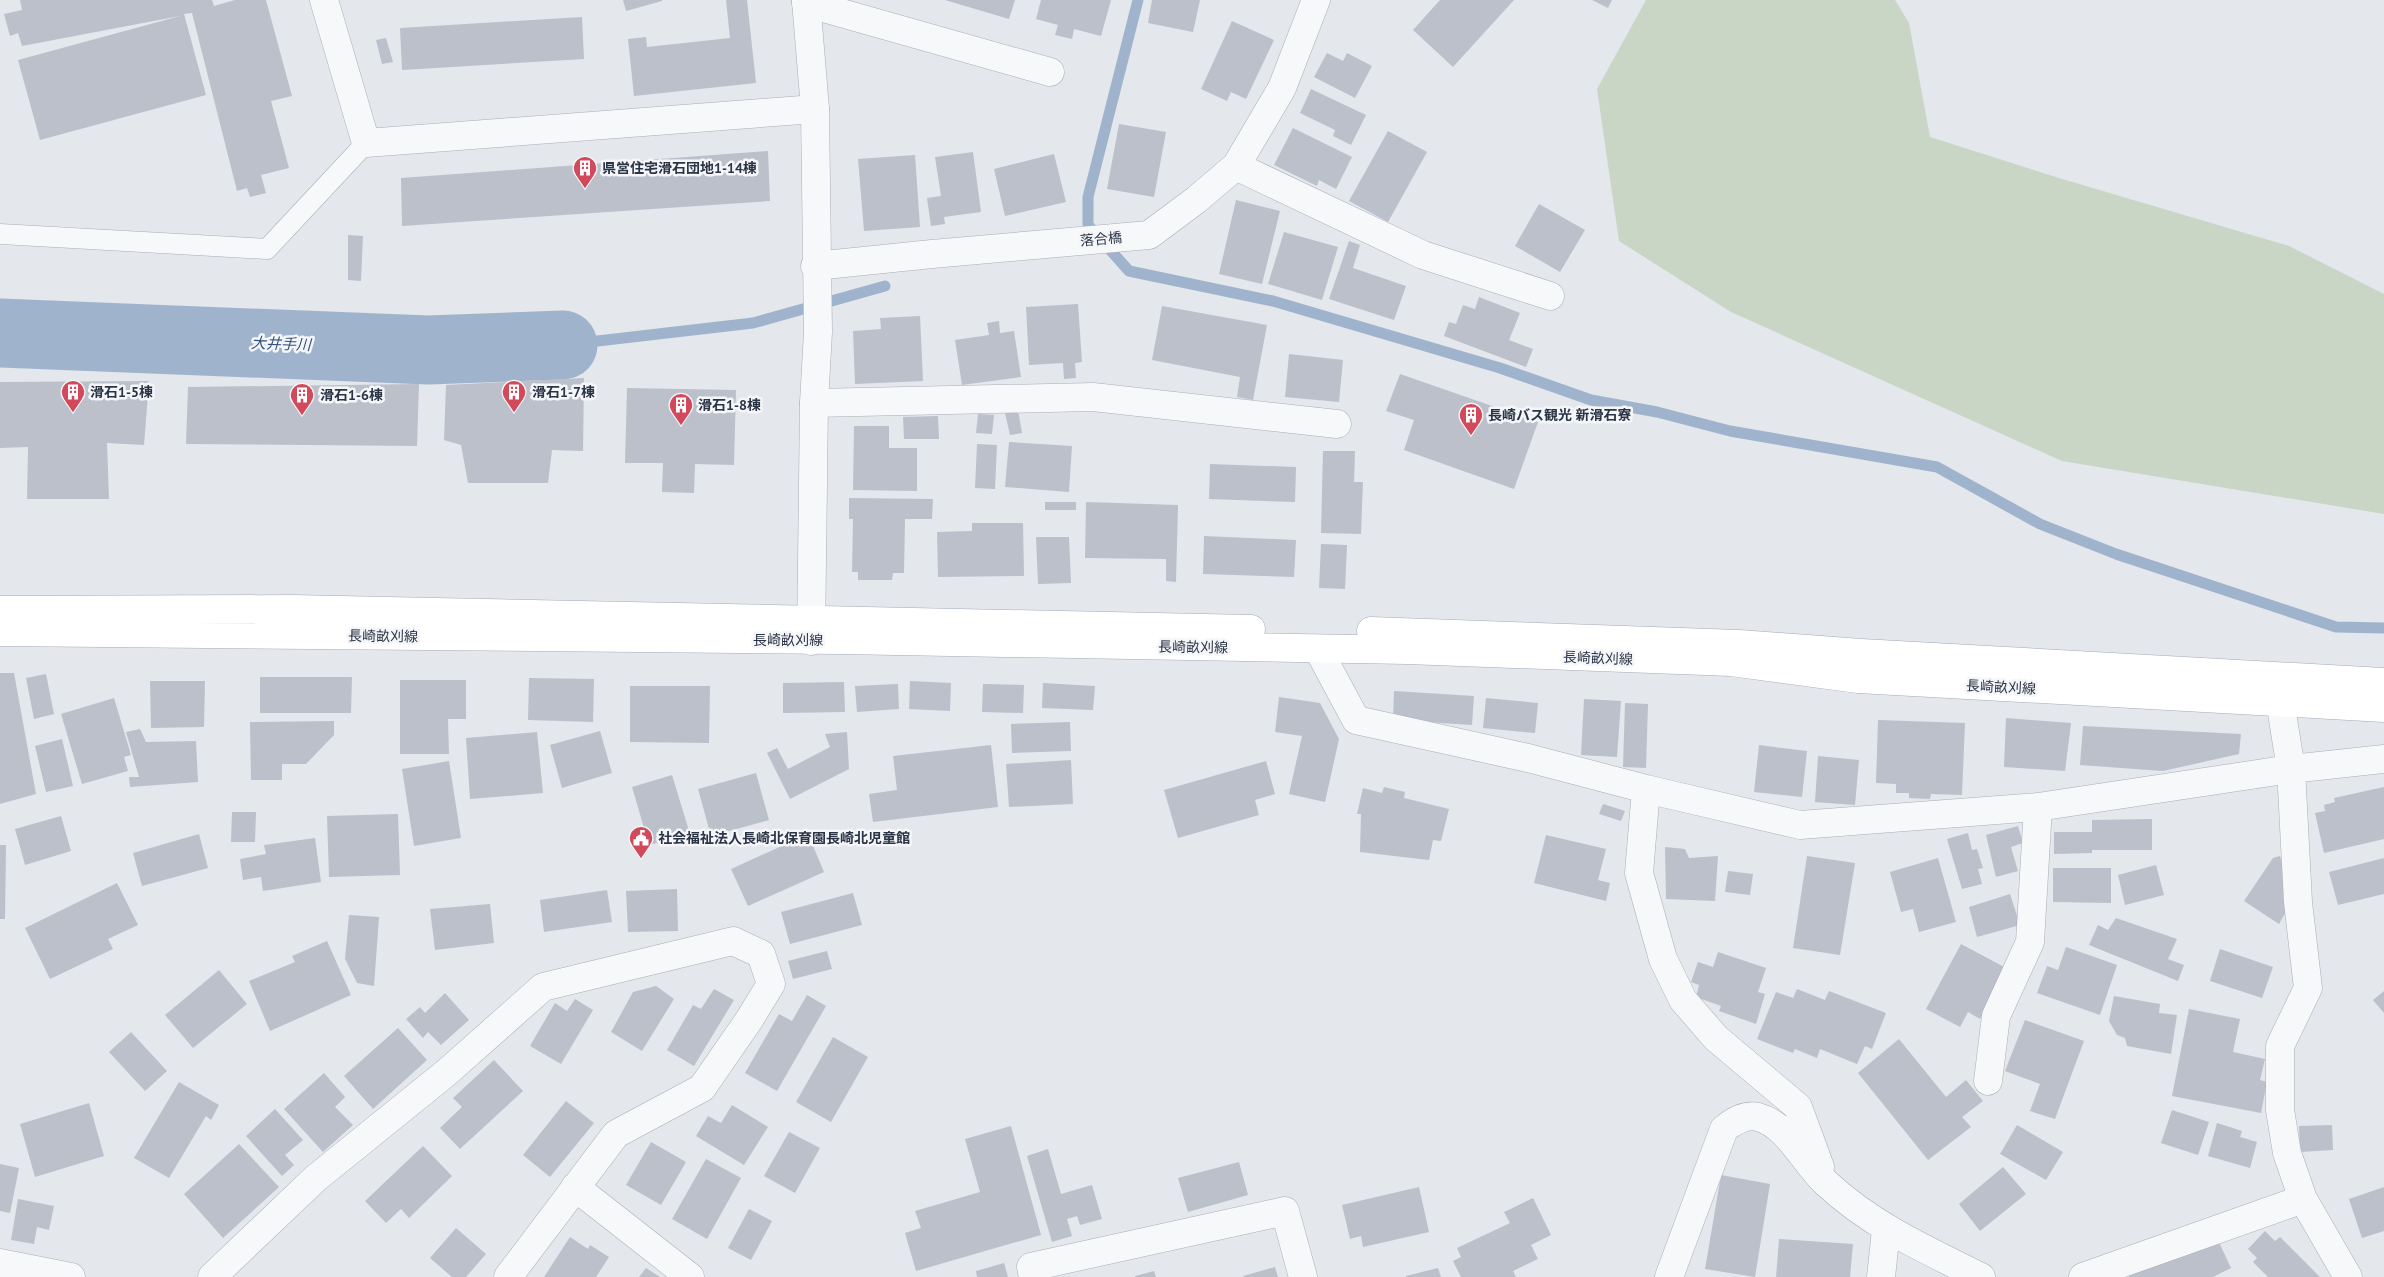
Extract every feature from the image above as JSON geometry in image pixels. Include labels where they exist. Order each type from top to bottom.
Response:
[{"type":"main road","name":"長崎畝刈線","points":[[0,610],[292,609],[1318,649],[1731,662],[1858,679],[2384,708]]},
{"type":"main road","name":"長崎畝刈線","points":[[0,632],[811,630],[1495,634],[1739,644],[1860,653],[2384,682]]},
{"type":"street","points":[[324,0],[366,143],[815,109]]},
{"type":"street","name":"落合橋","points":[[816,275],[1071,242],[1149,235],[1196,200],[1236,166],[1282,88],[1316,0]]},
{"type":"street","points":[[811,630],[814,403],[818,332],[815,109],[806,1],[1050,72]]},
{"type":"street","points":[[1236,166],[1423,255],[1550,296]]},
{"type":"street","points":[[814,403],[1093,397],[1337,424]]},
{"type":"street","points":[[1318,649],[1356,720],[1528,758],[1646,789],[1800,825],[2038,807],[2291,769],[2384,758]]},
{"type":"street","points":[[2280,701],[2291,769],[2298,902],[2308,988],[2280,1046],[2280,1110],[2287,1153],[2303,1199],[2348,1277]]},
{"type":"street","points":[[1646,789],[1639,873],[1662,959],[1683,1000],[1716,1038],[1798,1107],[1825,1183]]},
{"type":"street","points":[[1988,1081],[1996,1016],[2030,942],[2038,807]]},
{"type":"street","points":[[212,1277],[316,1178],[446,1073],[543,987],[733,941],[761,954],[771,984],[749,1020],[702,1088],[616,1134],[508,1277]]},
{"type":"street","points":[[1668,1277],[1724,1129],[1737,1118],[1758,1117],[1778,1128],[1825,1183],[1886,1230],[1981,1277]]},
{"type":"street","points":[[575,1187],[690,1277]]},
{"type":"street","points":[[2083,1277],[2303,1199]]},
{"type":"street","points":[[1033,1277],[1031,1267],[1285,1211],[1304,1277]]},
{"type":"street","points":[[1881,1277],[1886,1230]]},
{"type":"street","points":[[0,1263],[71,1277]]},
{"type":"lane","points":[[0,234],[267,249],[366,143]]},
{"type":"green space","points":[[1646,0],[1895,0],[1909,23],[1930,137],[2059,178],[2289,246],[2384,294],[2384,514],[2062,461],[1731,312],[1619,241],[1597,89]]},
{"type":"building","points":[[20,0],[212,0],[214,6],[235,0],[266,0],[292,96],[271,101],[289,168],[261,175],[266,193],[250,197],[247,188],[237,191],[192,13],[184,14],[206,95],[40,140],[18,60],[180,16],[22,46],[18,33],[10,36],[4,14],[22,10]]},
{"type":"building","points":[[623,0],[662,0],[662,1],[626,11]]},
{"type":"building","points":[[726,0],[747,0],[756,83],[634,96],[628,39],[646,37],[647,47],[730,38]]},
{"type":"building","points":[[945,0],[1015,0],[1009,19]]},
{"type":"building","points":[[1041,0],[1111,0],[1101,36],[1074,29],[1072,39],[1055,35],[1058,25],[1036,19]]},
{"type":"building","points":[[1152,0],[1200,0],[1193,32],[1148,23]]},
{"type":"building","points":[[1440,0],[1514,0],[1453,67],[1413,30]]},
{"type":"building","points":[[1592,0],[1612,0],[1608,8]]},
{"type":"building","points":[[582,17],[584,59],[402,70],[400,28]]},
{"type":"building","points":[[1232,21],[1274,40],[1246,99],[1231,92],[1227,101],[1201,89]]},
{"type":"building","points":[[386,38],[393,62],[382,64],[376,40]]},
{"type":"building","points":[[1327,53],[1343,61],[1347,53],[1372,66],[1355,98],[1314,77]]},
{"type":"building","points":[[1311,89],[1366,115],[1351,145],[1333,136],[1335,130],[1300,113]]},
{"type":"building","points":[[1119,124],[1166,132],[1154,197],[1107,189]]},
{"type":"building","points":[[1293,128],[1352,157],[1336,189],[1319,180],[1317,186],[1274,165]]},
{"type":"building","points":[[1388,131],[1427,152],[1388,222],[1349,201]]},
{"type":"building","name":"県営住宅滑石団地1-14棟","points":[[768,151],[770,201],[402,226],[401,178]]},
{"type":"building","points":[[973,152],[981,212],[944,217],[945,224],[931,226],[927,198],[941,196],[935,157]]},
{"type":"building","points":[[1054,154],[1066,202],[1005,216],[994,169]]},
{"type":"building","points":[[915,155],[920,227],[864,231],[858,159]]},
{"type":"building","points":[[1236,200],[1280,211],[1262,284],[1219,274]]},
{"type":"building","points":[[1539,204],[1585,230],[1560,272],[1515,246]]},
{"type":"building","points":[[1284,232],[1338,247],[1322,300],[1268,284]]},
{"type":"building","points":[[348,235],[363,236],[361,281],[348,280]]},
{"type":"building","points":[[1349,241],[1360,245],[1353,268],[1406,286],[1394,320],[1329,299]]},
{"type":"building","points":[[1479,297],[1520,313],[1509,340],[1533,349],[1526,367],[1444,336],[1449,322],[1456,324],[1463,305],[1475,309]]},
{"type":"building","points":[[1078,304],[1082,362],[1075,363],[1076,378],[1064,379],[1063,363],[1029,365],[1026,307]]},
{"type":"building","points":[[1162,306],[1267,325],[1253,400],[1237,397],[1240,377],[1152,360]]},
{"type":"building","points":[[920,316],[923,381],[855,384],[853,331],[881,329],[880,318]]},
{"type":"building","points":[[999,321],[1000,333],[1014,331],[1021,377],[962,385],[955,340],[989,335],[987,323]]},
{"type":"building","points":[[1289,354],[1343,360],[1339,402],[1285,397]]},
{"type":"building","name":"長崎バス観光 新滑石寮","points":[[1400,374],[1538,422],[1514,489],[1404,450],[1414,420],[1386,411]]},
{"type":"building","name":"滑石1-7棟","points":[[584,378],[583,451],[552,450],[548,483],[468,483],[461,445],[444,440],[446,385]]},
{"type":"building","name":"滑石1-5棟","points":[[149,381],[144,445],[107,443],[109,499],[27,499],[28,447],[0,448],[0,382]]},
{"type":"building","name":"滑石1-6棟","points":[[419,384],[417,446],[186,444],[188,387]]},
{"type":"building","name":"滑石1-8棟","points":[[627,388],[736,390],[734,465],[695,464],[694,493],[662,492],[663,463],[625,463]]},
{"type":"building","points":[[1018,410],[1022,433],[1010,435],[1005,413]]},
{"type":"building","points":[[978,414],[994,415],[992,434],[976,433]]},
{"type":"building","points":[[938,416],[939,439],[904,439],[903,417]]},
{"type":"building","points":[[854,426],[889,426],[889,448],[917,448],[917,491],[853,490]]},
{"type":"building","points":[[1009,442],[1072,446],[1069,492],[1005,487]]},
{"type":"building","points":[[977,444],[997,445],[995,489],[975,488]]},
{"type":"building","points":[[1323,451],[1355,451],[1354,482],[1363,482],[1361,534],[1321,533]]},
{"type":"building","points":[[1210,464],[1296,467],[1295,502],[1209,499]]},
{"type":"building","points":[[849,498],[933,499],[932,519],[905,519],[904,573],[893,573],[892,580],[858,580],[858,572],[852,572],[853,519],[849,519]]},
{"type":"building","points":[[1045,502],[1076,502],[1076,510],[1045,510]]},
{"type":"building","points":[[1086,502],[1178,505],[1176,582],[1166,581],[1166,559],[1085,558]]},
{"type":"building","points":[[972,523],[1023,523],[1024,576],[938,577],[937,532],[972,531]]},
{"type":"building","points":[[1204,536],[1296,540],[1294,577],[1203,574]]},
{"type":"building","points":[[1036,537],[1069,537],[1071,583],[1038,584]]},
{"type":"building","points":[[1321,544],[1347,545],[1345,589],[1319,588]]},
{"type":"building","points":[[0,673],[14,673],[36,794],[0,804]]},
{"type":"building","points":[[46,674],[54,714],[34,719],[26,678]]},
{"type":"building","points":[[260,677],[352,677],[351,713],[260,713]]},
{"type":"building","points":[[529,678],[594,679],[593,722],[528,720]]},
{"type":"building","points":[[400,680],[466,680],[466,719],[448,719],[449,754],[400,754]]},
{"type":"building","points":[[150,681],[205,681],[204,727],[151,728]]},
{"type":"building","points":[[910,681],[951,683],[950,711],[909,709]]},
{"type":"building","points":[[844,682],[845,712],[783,713],[783,683]]},
{"type":"building","points":[[1043,683],[1095,686],[1093,710],[1042,708]]},
{"type":"building","points":[[898,684],[899,709],[857,712],[855,686]]},
{"type":"building","points":[[983,684],[1024,685],[1023,713],[982,712]]},
{"type":"building","points":[[630,686],[710,686],[709,743],[630,742]]},
{"type":"building","points":[[1394,691],[1474,696],[1472,725],[1393,720]]},
{"type":"building","points":[[1279,697],[1320,703],[1339,739],[1325,802],[1289,794],[1302,736],[1275,732]]},
{"type":"building","points":[[114,698],[131,755],[124,757],[128,771],[82,784],[61,714]]},
{"type":"building","points":[[1486,698],[1538,703],[1535,733],[1483,728]]},
{"type":"building","points":[[1584,699],[1621,701],[1617,757],[1581,755]]},
{"type":"building","points":[[1625,703],[1648,704],[1646,768],[1623,767]]},
{"type":"building","points":[[2006,718],[2071,723],[2065,771],[2004,767]]},
{"type":"building","points":[[1878,720],[1965,723],[1962,795],[1931,794],[1930,799],[1909,798],[1909,793],[1896,793],[1896,784],[1876,783]]},
{"type":"building","points":[[334,721],[334,735],[306,764],[282,764],[282,780],[251,780],[250,722]]},
{"type":"building","points":[[1070,722],[1071,751],[1012,753],[1011,724]]},
{"type":"building","points":[[2083,726],[2241,734],[2239,754],[2163,771],[2080,765]]},
{"type":"building","points":[[140,729],[146,742],[196,741],[198,782],[130,787],[129,777],[139,777],[126,732]]},
{"type":"building","points":[[600,731],[612,773],[562,788],[550,745]]},
{"type":"building","points":[[537,732],[543,793],[470,799],[466,738]]},
{"type":"building","points":[[847,732],[849,769],[790,799],[767,753],[777,748],[788,769],[830,747],[825,734]]},
{"type":"building","points":[[62,739],[73,786],[46,792],[35,746]]},
{"type":"building","points":[[991,745],[998,807],[873,822],[869,794],[897,790],[893,756]]},
{"type":"building","points":[[1759,745],[1807,751],[1802,797],[1754,792]]},
{"type":"building","points":[[1818,756],[1859,760],[1855,805],[1815,802]]},
{"type":"building","points":[[1071,760],[1073,804],[1009,807],[1006,764]]},
{"type":"building","points":[[449,761],[461,838],[414,846],[402,769]]},
{"type":"building","points":[[1266,761],[1275,794],[1255,800],[1259,815],[1178,838],[1164,790]]},
{"type":"building","points":[[756,773],[769,820],[711,836],[698,789]]},
{"type":"building","points":[[672,775],[690,834],[649,845],[632,787]]},
{"type":"building","points":[[1384,787],[1405,792],[1404,798],[1449,809],[1441,841],[1433,840],[1429,860],[1360,852],[1361,814],[1357,814],[1363,788],[1382,793]]},
{"type":"building","points":[[2384,787],[2384,839],[2324,853],[2315,813],[2325,811],[2324,805],[2335,802],[2334,798]]},
{"type":"building","points":[[1603,804],[1625,811],[1621,821],[1599,814]]},
{"type":"building","points":[[232,812],[256,812],[255,842],[231,842]]},
{"type":"building","points":[[398,814],[400,875],[329,877],[327,816]]},
{"type":"building","points":[[61,816],[71,851],[25,865],[15,829]]},
{"type":"building","points":[[2152,819],[2152,850],[2092,850],[2092,853],[2054,854],[2054,832],[2092,832],[2092,820]]},
{"type":"building","points":[[2018,826],[2023,843],[2011,847],[2018,871],[1996,877],[1986,835]]},
{"type":"building","points":[[1968,833],[1972,850],[1977,849],[1983,868],[1978,869],[1982,884],[1962,889],[1947,839]]},
{"type":"building","points":[[199,834],[208,868],[142,886],[133,853]]},
{"type":"building","points":[[808,834],[824,872],[748,906],[731,869]]},
{"type":"building","points":[[1546,835],[1606,849],[1598,880],[1610,883],[1606,901],[1534,883]]},
{"type":"building","points":[[315,838],[321,882],[263,891],[261,877],[243,880],[240,859],[266,854],[264,845]]},
{"type":"building","points":[[0,845],[6,845],[5,919],[0,919]]},
{"type":"building","points":[[1665,847],[1685,849],[1689,858],[1718,856],[1715,901],[1666,899]]},
{"type":"building","points":[[1807,856],[1855,863],[1840,955],[1793,948]]},
{"type":"building","points":[[2280,856],[2287,882],[2283,887],[2287,895],[2283,898],[2287,910],[2279,924],[2244,901],[2273,858]]},
{"type":"building","points":[[1938,858],[1956,922],[1919,932],[1913,909],[1901,912],[1890,872]]},
{"type":"building","points":[[2384,858],[2384,894],[2338,905],[2329,872]]},
{"type":"building","points":[[2156,865],[2164,895],[2125,905],[2118,875]]},
{"type":"building","points":[[2053,868],[2111,868],[2111,903],[2053,902]]},
{"type":"building","points":[[1728,871],[1753,874],[1750,895],[1725,892]]},
{"type":"building","points":[[117,883],[138,925],[108,939],[113,949],[50,979],[25,928]]},
{"type":"building","points":[[677,889],[678,931],[628,932],[626,891]]},
{"type":"building","points":[[607,890],[612,922],[544,932],[540,900]]},
{"type":"building","points":[[853,893],[862,925],[790,944],[781,912]]},
{"type":"building","points":[[2010,894],[2020,925],[1977,937],[1969,907]]},
{"type":"building","points":[[490,904],[494,943],[435,950],[430,909]]},
{"type":"building","points":[[349,915],[379,917],[374,986],[357,983],[345,959]]},
{"type":"building","points":[[2116,918],[2177,939],[2168,959],[2184,965],[2178,981],[2089,945],[2098,925],[2108,930]]},
{"type":"building","points":[[327,941],[351,995],[270,1031],[249,981],[295,962],[292,956]]},
{"type":"building","points":[[1961,944],[2008,969],[1980,1019],[1968,1012],[1960,1027],[1926,1009]]},
{"type":"building","points":[[2066,947],[2117,965],[2100,1015],[2037,993],[2047,966],[2058,970]]},
{"type":"building","points":[[2220,949],[2273,967],[2262,998],[2210,981]]},
{"type":"building","points":[[827,951],[832,969],[793,979],[788,961]]},
{"type":"building","points":[[1718,952],[1766,968],[1758,992],[1765,994],[1756,1024],[1719,1011],[1721,1006],[1696,997],[1699,985],[1691,982],[1698,962],[1713,967]]},
{"type":"building","points":[[219,970],[247,1004],[193,1048],[165,1015]]},
{"type":"building","points":[[656,986],[674,999],[642,1051],[611,1032],[633,992]]},
{"type":"building","points":[[714,989],[734,1000],[694,1066],[667,1050],[693,1005],[701,1009]]},
{"type":"building","points":[[1797,989],[1825,1000],[1829,991],[1886,1013],[1872,1049],[1865,1046],[1857,1064],[1820,1049],[1817,1058],[1795,1049],[1793,1053],[1757,1039],[1776,992],[1793,998]]},
{"type":"building","points":[[2384,991],[2384,1013],[2373,1000]]},
{"type":"building","points":[[445,993],[469,1020],[441,1045],[428,1032],[423,1038],[406,1019],[420,1007],[425,1013]]},
{"type":"building","points":[[807,995],[826,1006],[777,1091],[745,1073],[779,1014],[792,1021]]},
{"type":"building","points":[[2114,996],[2160,1004],[2159,1013],[2177,1015],[2171,1054],[2127,1046],[2125,1038],[2117,1035],[2109,1021]]},
{"type":"building","points":[[575,999],[593,1010],[561,1064],[530,1046],[555,1003],[567,1011]]},
{"type":"building","points":[[2189,1009],[2240,1019],[2233,1052],[2265,1059],[2260,1080],[2267,1082],[2261,1113],[2172,1096]]},
{"type":"building","points":[[2025,1020],[2084,1041],[2055,1119],[2030,1111],[2040,1084],[2005,1071]]},
{"type":"building","points":[[398,1028],[427,1060],[373,1109],[344,1076]]},
{"type":"building","points":[[131,1032],[167,1071],[145,1091],[109,1052]]},
{"type":"building","points":[[833,1037],[868,1057],[831,1122],[796,1102]]},
{"type":"building","points":[[1899,1039],[1946,1097],[1966,1080],[1983,1101],[1962,1117],[1971,1127],[1928,1160],[1858,1073]]},
{"type":"building","points":[[494,1060],[523,1091],[460,1149],[440,1128],[462,1107],[453,1098]]},
{"type":"building","points":[[324,1073],[345,1097],[335,1107],[353,1125],[323,1152],[284,1109]]},
{"type":"building","points":[[179,1082],[219,1105],[211,1120],[206,1116],[169,1178],[134,1158]]},
{"type":"building","points":[[566,1101],[594,1123],[550,1177],[523,1155]]},
{"type":"building","points":[[89,1103],[104,1156],[35,1177],[20,1124]]},
{"type":"building","points":[[732,1105],[768,1127],[744,1165],[696,1136],[708,1116],[721,1123]]},
{"type":"building","points":[[275,1109],[303,1140],[285,1155],[294,1165],[282,1176],[246,1136]]},
{"type":"building","points":[[2172,1110],[2209,1122],[2198,1155],[2161,1143]]},
{"type":"building","points":[[2217,1123],[2242,1131],[2240,1137],[2257,1142],[2250,1168],[2208,1156]]},
{"type":"building","points":[[2017,1125],[2063,1152],[2046,1180],[2000,1154]]},
{"type":"building","points":[[2332,1125],[2333,1150],[2300,1152],[2299,1126]]},
{"type":"building","points":[[1011,1126],[1041,1235],[916,1271],[905,1233],[921,1228],[915,1211],[980,1192],[965,1139]]},
{"type":"building","points":[[789,1132],[820,1148],[795,1193],[764,1176]]},
{"type":"building","points":[[651,1142],[686,1162],[661,1205],[626,1185]]},
{"type":"building","points":[[239,1144],[279,1187],[223,1238],[184,1194]]},
{"type":"building","points":[[423,1146],[452,1176],[409,1218],[401,1209],[386,1223],[365,1201]]},
{"type":"building","points":[[1048,1149],[1061,1194],[1092,1185],[1102,1219],[1080,1225],[1077,1216],[1067,1219],[1072,1236],[1052,1242],[1027,1156]]},
{"type":"building","points":[[706,1159],[741,1178],[707,1239],[672,1219]]},
{"type":"building","points":[[1239,1162],[1248,1195],[1188,1212],[1178,1178]]},
{"type":"building","points":[[0,1164],[19,1168],[10,1213],[0,1211]]},
{"type":"building","points":[[2003,1167],[2026,1194],[1980,1231],[1959,1204]]},
{"type":"building","points":[[1721,1175],[1770,1184],[1755,1277],[1705,1269]]},
{"type":"building","points":[[1419,1187],[1429,1232],[1363,1247],[1361,1236],[1350,1239],[1342,1205]]},
{"type":"building","points":[[2384,1187],[2384,1231],[2362,1238],[2349,1199]]},
{"type":"building","points":[[1533,1198],[1551,1235],[1531,1245],[1538,1259],[1513,1271],[1516,1277],[1461,1277],[1453,1261],[1461,1257],[1457,1248],[1510,1223],[1504,1212]]},
{"type":"building","points":[[18,1199],[54,1206],[49,1230],[37,1227],[34,1244],[11,1240]]},
{"type":"building","points":[[749,1209],[772,1221],[751,1260],[728,1248]]},
{"type":"building","points":[[456,1228],[486,1254],[466,1277],[452,1277],[430,1258]]},
{"type":"building","points":[[2265,1231],[2275,1241],[2280,1237],[2320,1277],[2268,1277],[2253,1262],[2257,1258],[2248,1249]]},
{"type":"building","points":[[2216,1236],[2231,1268],[2213,1277],[2129,1277],[2121,1259]]},
{"type":"building","points":[[570,1237],[588,1249],[590,1245],[609,1257],[596,1277],[544,1277]]},
{"type":"building","points":[[1779,1239],[1853,1244],[1850,1277],[1776,1277]]},
{"type":"building","points":[[1004,1263],[1008,1277],[977,1277],[976,1271]]},
{"type":"building","points":[[1275,1267],[1278,1277],[1243,1276]]},
{"type":"building","points":[[646,1268],[660,1277],[639,1277]]},
{"type":"building","points":[[1438,1268],[1441,1277],[1406,1277],[1406,1276]]},
{"type":"building","points":[[1154,1271],[1156,1277],[1135,1277],[1135,1276]]},
{"type":"waterway","points":[[1138,0],[1088,197],[1088,225],[1129,271],[1273,301],[1500,368],[1591,400],[1657,412],[1730,431],[1937,467],[2040,524],[2116,554],[2336,627],[2384,628]]},
{"type":"waterway","points":[[563,345],[753,323],[885,286]]},
{"type":"waterway","name":"大井手川","points":[[0,333],[428,350],[563,345]]},
{"type":"place","name":"県営住宅滑石団地1-14棟","points":[[585,189]]},
{"type":"place","name":"滑石1-5棟","points":[[73,413]]},
{"type":"place","name":"滑石1-7棟","points":[[514,413]]},
{"type":"place","name":"滑石1-6棟","points":[[302,416]]},
{"type":"place","name":"滑石1-8棟","points":[[681,426]]},
{"type":"place","name":"長崎バス観光 新滑石寮","points":[[1471,436]]},
{"type":"place","name":"社会福祉法人長崎北保育園長崎北児童館","points":[[641,859]]}]
